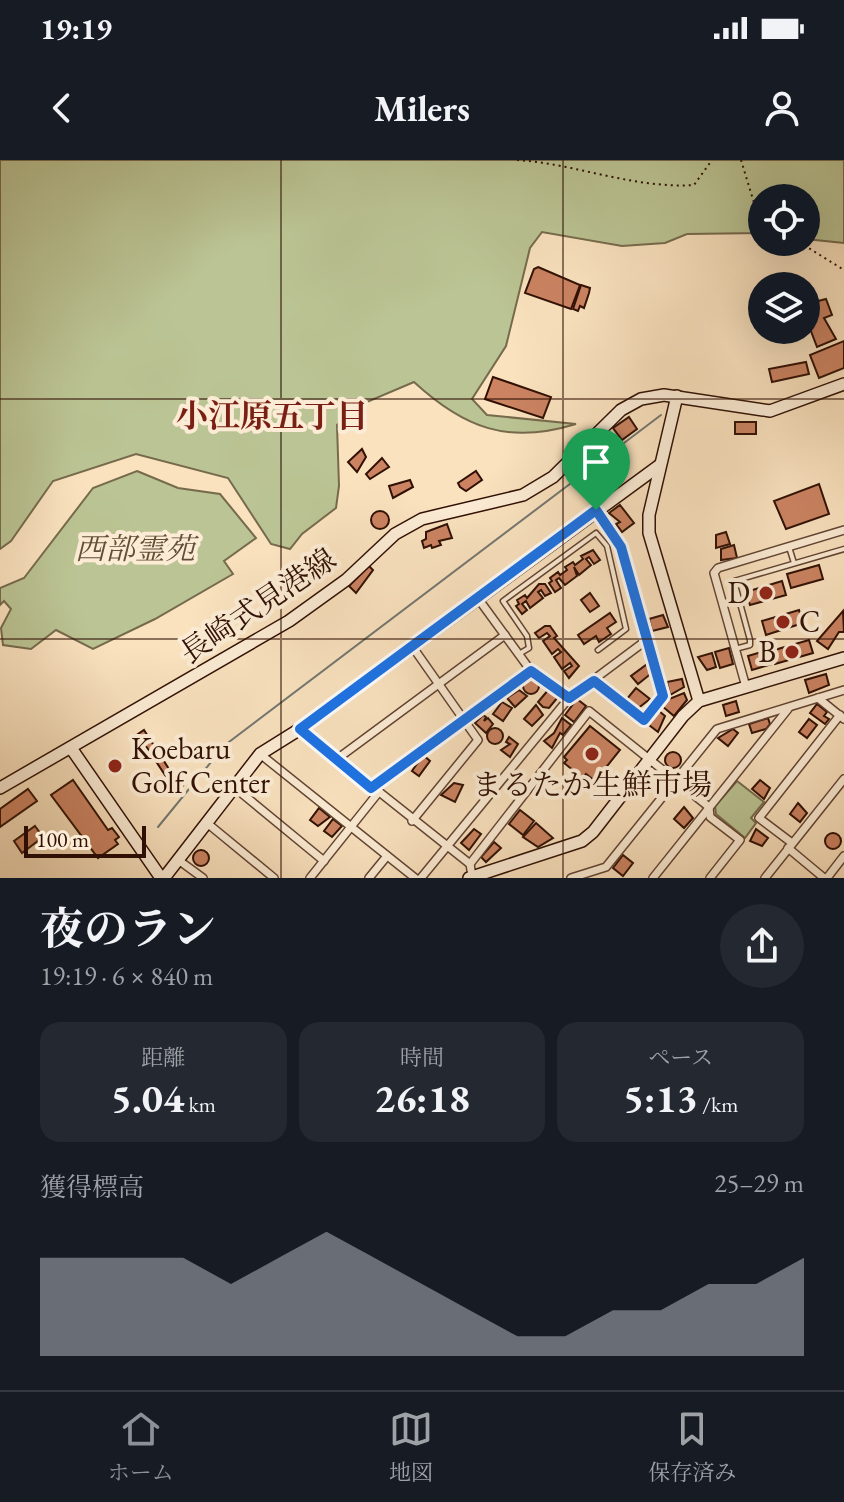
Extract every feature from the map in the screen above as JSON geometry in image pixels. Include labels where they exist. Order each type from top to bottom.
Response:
[{"type":"street","name":"長崎式見港線","points":[[0,788],[301,613],[408,526],[449,510],[523,495],[553,477],[621,410],[641,399],[677,396],[770,411],[844,384]]},
{"type":"street","points":[[677,396],[660,465],[649,533],[699,701]]},
{"type":"street","points":[[71,748],[162,878],[260,754],[300,729],[477,596],[660,465]]},
{"type":"street","points":[[594,681],[644,720],[663,696],[621,547],[596,510]]},
{"type":"street","points":[[746,687],[714,573],[718,568],[844,530]]},
{"type":"street","points":[[477,596],[531,671],[569,698]]},
{"type":"street","points":[[337,759],[505,635]]},
{"type":"street","points":[[421,878],[569,698],[648,639]]},
{"type":"street","points":[[412,646],[478,740],[412,821]]},
{"type":"street","points":[[470,873],[582,841],[593,832],[683,716],[699,701],[844,658]]},
{"type":"street","points":[[310,878],[352,828],[375,791],[531,671]]},
{"type":"street","points":[[571,878],[606,867],[717,729],[844,690]]},
{"type":"street","points":[[818,698],[842,717],[759,818],[826,878],[844,856]]},
{"type":"street","points":[[653,878],[790,707]]},
{"type":"street","points":[[470,873],[589,711],[709,807],[710,817],[740,840],[710,878]]},
{"type":"street","points":[[300,729],[448,848],[470,873]]},
{"type":"street","points":[[260,754],[415,878]]},
{"type":"street","points":[[765,878],[844,779]]},
{"type":"street","points":[[234,787],[324,861]]},
{"type":"street","points":[[207,823],[274,878]]},
{"type":"street","points":[[369,878],[387,856]]},
{"type":"street","points":[[177,859],[203,878]]},
{"type":"lane","points":[[519,654],[529,648],[527,636],[503,601],[596,533],[607,546],[626,629],[598,650]]},
{"type":"lane","points":[[789,547],[794,563]]},
{"type":"lane","points":[[735,649],[750,645],[750,640],[734,581],[844,549]]},
{"type":"path","points":[[517,160],[627,182],[681,186],[694,185],[712,160]]},
{"type":"path","points":[[741,160],[748,184]]},
{"type":"path","points":[[820,255],[844,270]]},
{"type":"green space","points":[[0,160],[844,160],[844,243],[820,240],[820,184],[748,184],[748,233],[687,234],[665,243],[622,246],[542,232],[530,248],[506,346],[472,399],[487,415],[576,424],[529,433],[488,428],[451,411],[414,382],[362,404],[337,425],[339,486],[336,508],[302,534],[290,549],[271,544],[228,478],[136,454],[53,481],[11,541],[0,549]]},
{"type":"green space","name":"西部霊苑","points":[[137,471],[178,488],[220,494],[256,538],[224,561],[233,574],[155,619],[93,649],[56,630],[31,649],[3,645],[1,628],[11,609],[4,601],[0,605],[0,588],[24,578],[93,488]]},
{"type":"green space","points":[[737,781],[764,802],[751,818],[756,823],[745,838],[716,814],[715,806]]},
{"type":"building","points":[[538,267],[580,285],[571,309],[525,293],[534,269]]},
{"type":"building","points":[[581,285],[590,288],[584,308],[580,306],[578,311],[573,309]]},
{"type":"building","points":[[826,299],[832,315],[824,318],[836,339],[817,347],[816,344],[820,344],[820,300]]},
{"type":"building","points":[[844,341],[844,368],[819,378],[810,355]]},
{"type":"building","points":[[806,362],[809,374],[772,382],[769,369]]},
{"type":"building","points":[[493,377],[551,397],[543,418],[485,399]]},
{"type":"building","points":[[629,417],[637,429],[622,440],[613,428]]},
{"type":"building","points":[[735,422],[756,422],[756,434],[735,434]]},
{"type":"building","points":[[362,449],[366,457],[357,472],[348,462]]},
{"type":"building","points":[[382,458],[389,467],[370,479],[366,474]]},
{"type":"building","points":[[476,471],[482,480],[466,491],[460,487],[458,483]]},
{"type":"building","points":[[410,480],[413,487],[393,498],[389,486]]},
{"type":"building","points":[[819,484],[829,514],[786,529],[774,501]]},
{"type":"building","points":[[620,505],[634,523],[622,532],[616,524],[620,522],[609,513]]},
{"type":"building","points":[[380,511],[389,520],[380,529],[371,520]]},
{"type":"building","points":[[447,524],[452,538],[439,541],[441,545],[424,548],[422,541],[426,539],[426,532]]},
{"type":"building","points":[[726,532],[730,544],[716,548],[716,535]]},
{"type":"building","points":[[734,545],[737,558],[721,560],[721,549]]},
{"type":"building","points":[[593,550],[600,560],[594,564],[589,557],[586,559],[591,565],[579,575],[574,567],[577,576],[565,585],[559,578],[556,580],[561,588],[555,592],[549,583],[552,581],[550,578],[558,572],[560,575],[567,570],[565,567],[573,562],[575,565],[583,559],[581,556]]},
{"type":"building","points":[[819,565],[823,579],[791,588],[787,574]]},
{"type":"building","points":[[369,566],[373,570],[356,593],[349,586]]},
{"type":"building","points":[[303,571],[318,571],[321,578],[302,585],[299,577],[305,575]]},
{"type":"building","name":"D","points":[[782,581],[786,595],[750,605],[746,592]]},
{"type":"building","points":[[539,584],[545,584],[551,593],[545,596],[541,590],[538,592],[543,598],[530,608],[526,601],[522,604],[527,610],[522,614],[516,606],[519,604],[517,600],[525,595],[527,598]]},
{"type":"building","points":[[590,593],[599,606],[590,612],[581,600]]},
{"type":"building","name":"C","points":[[799,610],[803,623],[766,635],[762,621]]},
{"type":"building","points":[[843,611],[844,632],[839,632],[828,649],[817,641]]},
{"type":"building","points":[[610,613],[616,622],[607,628],[611,634],[599,642],[596,636],[584,644],[578,635]]},
{"type":"building","points":[[663,615],[668,627],[652,631],[649,619]]},
{"type":"building","points":[[550,626],[557,636],[554,638],[579,666],[569,678],[564,671],[572,666],[570,663],[562,669],[554,657],[561,652],[558,649],[552,654],[543,641],[550,636],[547,633],[539,638],[535,633]]},
{"type":"building","name":"B","points":[[809,640],[813,653],[775,664],[771,651]]},
{"type":"building","points":[[729,648],[733,664],[720,668],[715,652]]},
{"type":"building","points":[[768,650],[772,664],[752,670],[748,656]]},
{"type":"building","points":[[712,653],[716,667],[707,670],[698,657]]},
{"type":"building","points":[[650,662],[653,672],[638,684],[631,676]]},
{"type":"building","points":[[826,674],[829,685],[809,693],[805,680]]},
{"type":"building","points":[[531,678],[539,686],[531,694],[523,686]]},
{"type":"building","points":[[682,679],[684,687],[670,695],[667,682]]},
{"type":"building","points":[[636,688],[650,699],[637,709],[626,700]]},
{"type":"building","points":[[549,689],[558,697],[549,708],[538,702]]},
{"type":"building","points":[[519,690],[527,696],[515,707],[507,698]]},
{"type":"building","points":[[684,693],[687,700],[674,716],[662,706],[669,699]]},
{"type":"building","points":[[577,699],[586,706],[574,722],[565,715]]},
{"type":"building","points":[[736,701],[739,712],[726,716],[723,705]]},
{"type":"building","points":[[502,702],[512,708],[503,721],[493,714]]},
{"type":"building","points":[[817,704],[827,712],[824,716],[829,719],[825,724],[810,713]]},
{"type":"building","points":[[536,705],[543,715],[532,726],[524,719]]},
{"type":"building","points":[[659,711],[665,716],[658,732],[649,725]]},
{"type":"building","points":[[483,715],[486,717],[484,721],[488,718],[493,724],[486,733],[475,723]]},
{"type":"building","points":[[562,718],[571,725],[563,735],[560,733],[552,748],[544,741],[554,733]]},
{"type":"building","points":[[768,718],[770,724],[766,729],[752,733],[749,724]]},
{"type":"building","points":[[809,719],[817,725],[807,738],[799,732]]},
{"type":"building","name":"まるたか生鮮市場","points":[[590,726],[620,750],[595,781],[586,774],[583,778],[564,763],[567,760],[564,757]]},
{"type":"building","points":[[495,728],[501,730],[501,742],[495,744],[489,742],[487,736],[489,730]]},
{"type":"building","points":[[733,729],[738,733],[728,746],[718,738]]},
{"type":"building","points":[[144,730],[169,769],[185,783],[181,788],[165,775],[138,734]]},
{"type":"building","points":[[509,737],[518,744],[510,757],[501,750],[510,744],[506,742]]},
{"type":"building","points":[[670,752],[676,752],[681,760],[679,766],[670,768],[665,763],[665,757]]},
{"type":"building","points":[[423,755],[430,761],[419,776],[412,771]]},
{"type":"building","points":[[73,780],[108,830],[112,828],[119,837],[115,840],[118,844],[98,858],[51,795]]},
{"type":"building","points":[[760,780],[770,788],[764,799],[752,789]]},
{"type":"building","points":[[454,783],[463,785],[455,802],[441,795]]},
{"type":"building","points":[[28,789],[37,801],[0,827],[0,809]]},
{"type":"building","points":[[798,803],[807,813],[800,822],[790,814]]},
{"type":"building","points":[[684,807],[693,818],[684,828],[674,819]]},
{"type":"building","points":[[319,808],[330,817],[318,826],[310,820]]},
{"type":"building","points":[[520,810],[534,821],[523,835],[509,824]]},
{"type":"building","points":[[333,819],[342,826],[332,837],[324,831]]},
{"type":"building","points":[[536,823],[553,838],[538,847],[523,837]]},
{"type":"building","points":[[35,826],[43,837],[22,853],[14,841]]},
{"type":"building","points":[[474,829],[481,834],[469,850],[461,843]]},
{"type":"building","points":[[756,829],[768,838],[762,846],[750,841]]},
{"type":"building","points":[[830,833],[836,833],[841,841],[839,847],[830,849],[825,844],[825,838]]},
{"type":"building","points":[[494,842],[501,848],[486,862],[481,857]]},
{"type":"building","points":[[201,850],[207,852],[207,864],[201,866],[195,864],[193,858],[195,852]]},
{"type":"building","points":[[623,855],[633,863],[623,876],[613,868]]},
{"type":"waterway","points":[[158,827],[225,745],[661,415]]},
{"type":"place","name":"D","points":[[766,593]]},
{"type":"place","name":"C","points":[[783,622]]},
{"type":"place","name":"B","points":[[792,652]]},
{"type":"place","name":"まるたか生鮮市場","points":[[592,754]]},
{"type":"place","name":"Koebaru Golf Center","points":[[115,766]]},
{"type":"district","name":"小江原五丁目","points":[[272,416]]},
{"type":"route","points":[[596,510],[621,547],[663,696],[644,720],[594,681],[569,698],[531,671],[371,788],[300,729],[477,596],[596,510]]}]
